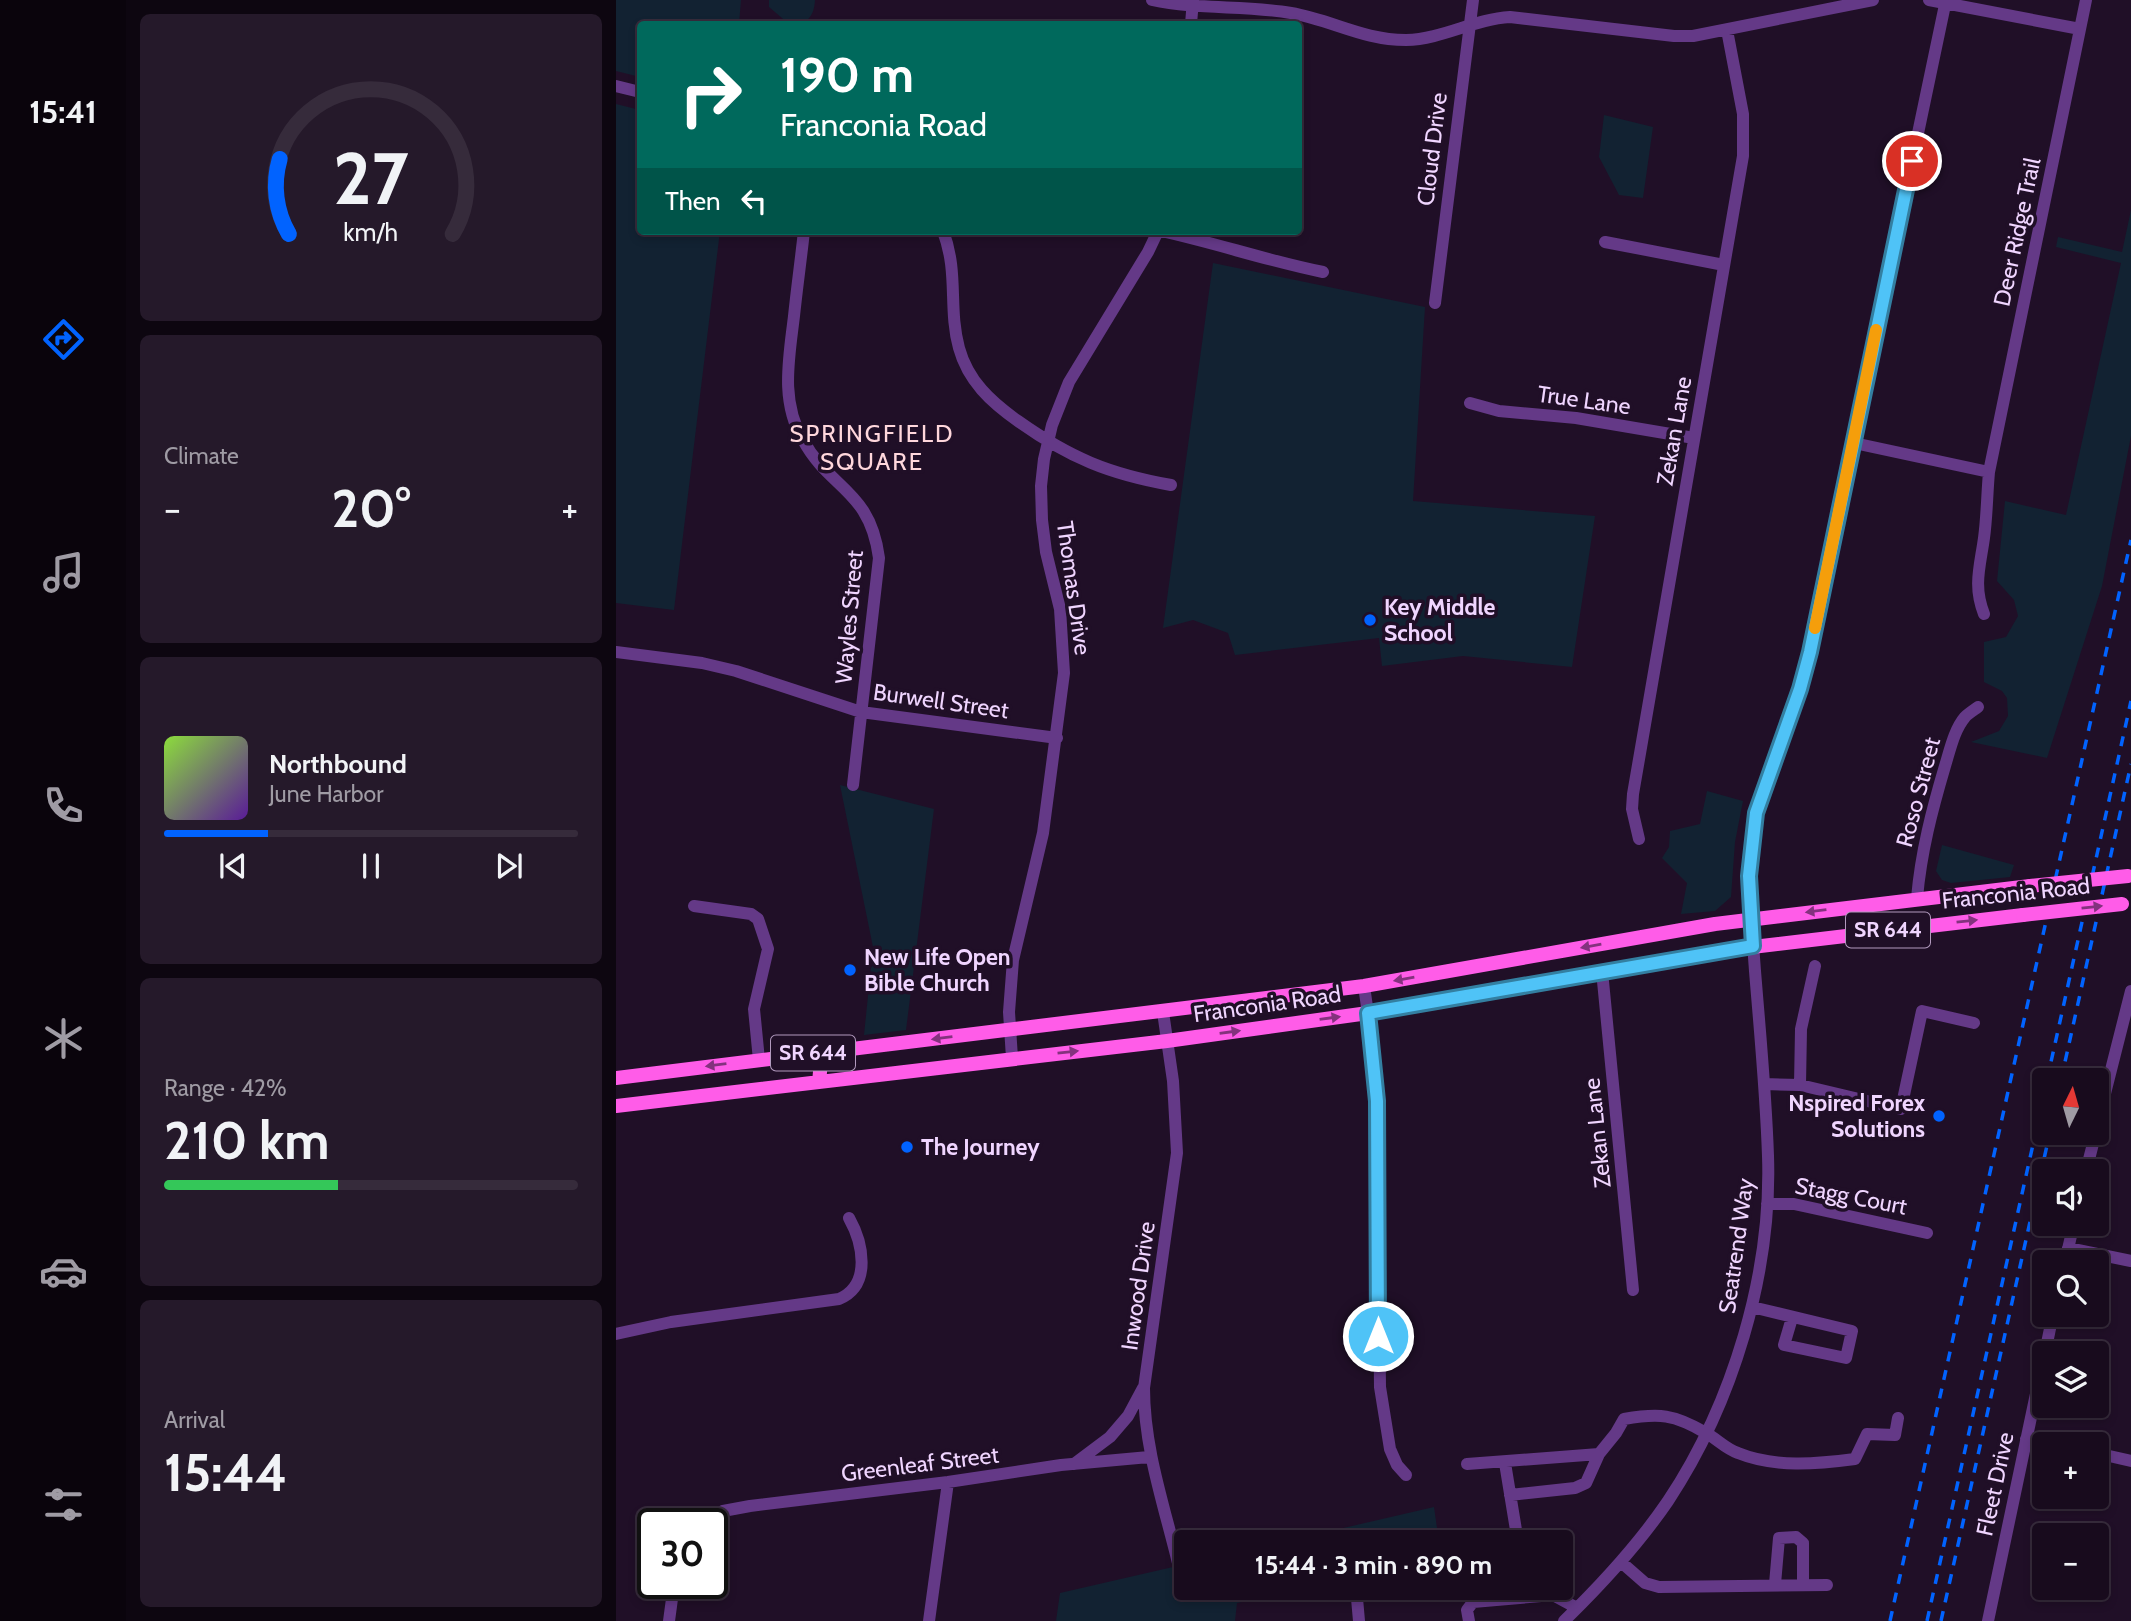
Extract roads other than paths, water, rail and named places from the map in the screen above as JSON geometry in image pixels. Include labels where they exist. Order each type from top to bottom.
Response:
[{"type":"main road","name":"Franconia Road","points":[[616,1078],[1010,1029],[1163,1013],[1364,986],[1751,919],[2129,875]]},
{"type":"main road","name":"Franconia Road","points":[[616,1106],[1167,1041],[1368,1013],[1753,946],[2127,903]]},
{"type":"main road","points":[[819,1082],[822,1052]]},
{"type":"street","points":[[1152,0],[1293,13],[1322,20],[1360,35],[1388,40],[1447,33],[1490,18],[1520,17],[1693,36],[1727,30],[1809,6],[1873,0]]},
{"type":"street","name":"Cloud Drive","points":[[1435,303],[1473,0]]},
{"type":"street","points":[[1929,0],[1946,1],[2080,29]]},
{"type":"street","name":"Deer Ridge Trail","points":[[1984,614],[1978,599],[1977,583],[1989,472],[2086,0]]},
{"type":"street","name":"Seatrend Way","points":[[1564,1621],[1621,1562],[1667,1502],[1706,1433],[1734,1367],[1752,1307],[1767,1204],[1768,1158],[1749,876],[1756,813],[1800,689],[1810,652],[1946,1]]},
{"type":"street","points":[[1191,21],[1193,2]]},
{"type":"street","name":"Zekan Lane","points":[[1639,839],[1632,809],[1633,794],[1744,138],[1743,114],[1727,30]]},
{"type":"street","points":[[616,86],[637,91]]},
{"type":"street","name":"Wayles Street","points":[[804,235],[788,370],[789,403],[803,442],[816,459],[860,503],[877,540],[879,558],[853,785]]},
{"type":"street","points":[[944,235],[954,272],[955,332],[967,369],[992,402],[1077,459],[1140,479],[1171,485]]},
{"type":"street","name":"Thomas Drive","points":[[1013,1058],[1010,993],[1015,953],[1043,833],[1057,738],[1064,651],[1060,609],[1046,552],[1042,520],[1041,486],[1048,442],[1069,382],[1158,235]]},
{"type":"street","points":[[1179,235],[1211,242],[1247,255],[1323,272]]},
{"type":"street","points":[[1605,242],[1724,265]]},
{"type":"street","name":"True Lane","points":[[1470,403],[1499,411],[1577,418],[1694,438]]},
{"type":"street","points":[[1854,443],[1989,472]]},
{"type":"street","name":"Burwell Street","points":[[616,652],[702,663],[736,671],[862,712],[1057,738]]},
{"type":"street","name":"Roso Street","points":[[1917,898],[1919,868],[1927,831],[1949,753],[1956,732],[1966,716],[1978,706]]},
{"type":"street","points":[[694,906],[751,914],[758,919],[763,930],[768,949],[754,1009],[759,1060]]},
{"type":"street","points":[[1800,1085],[1801,1029],[1815,966]]},
{"type":"street","name":"Zekan Lane","points":[[1602,971],[1633,1290]]},
{"type":"street","points":[[1364,986],[1377,1101],[1380,1387],[1390,1449],[1397,1465],[1406,1475]]},
{"type":"street","points":[[2109,1079],[2131,992]]},
{"type":"street","points":[[1764,1084],[1800,1085],[1901,1109],[1922,1012],[1974,1023]]},
{"type":"street","name":"Inwood Drive","points":[[1163,1013],[1177,1125],[1177,1153],[1144,1384],[1144,1414],[1149,1457],[1160,1487],[1174,1546]]},
{"type":"street","name":"Stagg Court","points":[[1767,1204],[1794,1204],[1927,1233]]},
{"type":"street","points":[[616,1334],[671,1322],[839,1299],[850,1294],[860,1278],[861,1266],[860,1241],[849,1218]]},
{"type":"street","points":[[2071,1236],[2068,1248],[2131,1261]]},
{"type":"street","points":[[1752,1307],[1852,1331],[1846,1358],[1784,1345],[1792,1318]]},
{"type":"street","points":[[1074,1464],[1110,1437],[1128,1416],[1144,1384]]},
{"type":"street","name":"Fleet Drive","points":[[1988,1621],[2032,1411]]},
{"type":"street","points":[[1510,1495],[1575,1488],[1586,1483],[1600,1454],[1623,1419],[1666,1415],[1706,1433],[1736,1453],[1783,1463],[1826,1463],[1855,1459],[1867,1434],[1895,1435],[1898,1418]]},
{"type":"street","points":[[2026,1439],[2032,1440]]},
{"type":"street","points":[[1466,1464],[1600,1454]]},
{"type":"street","points":[[2109,1456],[2131,1461]]},
{"type":"street","name":"Greenleaf Street","points":[[728,1510],[1074,1464],[1149,1457]]},
{"type":"street","points":[[1505,1463],[1516,1530]]},
{"type":"street","points":[[929,1621],[948,1482]]},
{"type":"street","points":[[1775,1584],[1779,1538],[1796,1536],[1803,1543],[1803,1584]]},
{"type":"street","points":[[1621,1562],[1645,1583],[1659,1587],[1827,1585]]},
{"type":"street","points":[[1469,1621],[1467,1610],[1473,1602],[1553,1595],[1577,1608]]},
{"type":"street","points":[[669,1621],[672,1599]]},
{"type":"street","points":[[1357,1600],[1359,1621]]},
{"type":"railway","points":[[1890,1621],[2131,540]]},
{"type":"railway","points":[[2050,1068],[2131,701]]},
{"type":"railway","points":[[2064,1068],[2131,764]]},
{"type":"railway","points":[[1927,1621],[2033,1145]]},
{"type":"railway","points":[[1941,1621],[2047,1145]]},
{"type":"place","name":"Key Middle School","points":[[1370,620]]},
{"type":"place","name":"New Life Open Bible Church","points":[[850,970]]},
{"type":"place","name":"Nspired Forex Solutions","points":[[1939,1116]]},
{"type":"place","name":"The Journey","points":[[907,1147]]},
{"type":"district","name":"SPRINGFIELD SQUARE","points":[[872,448]]}]
